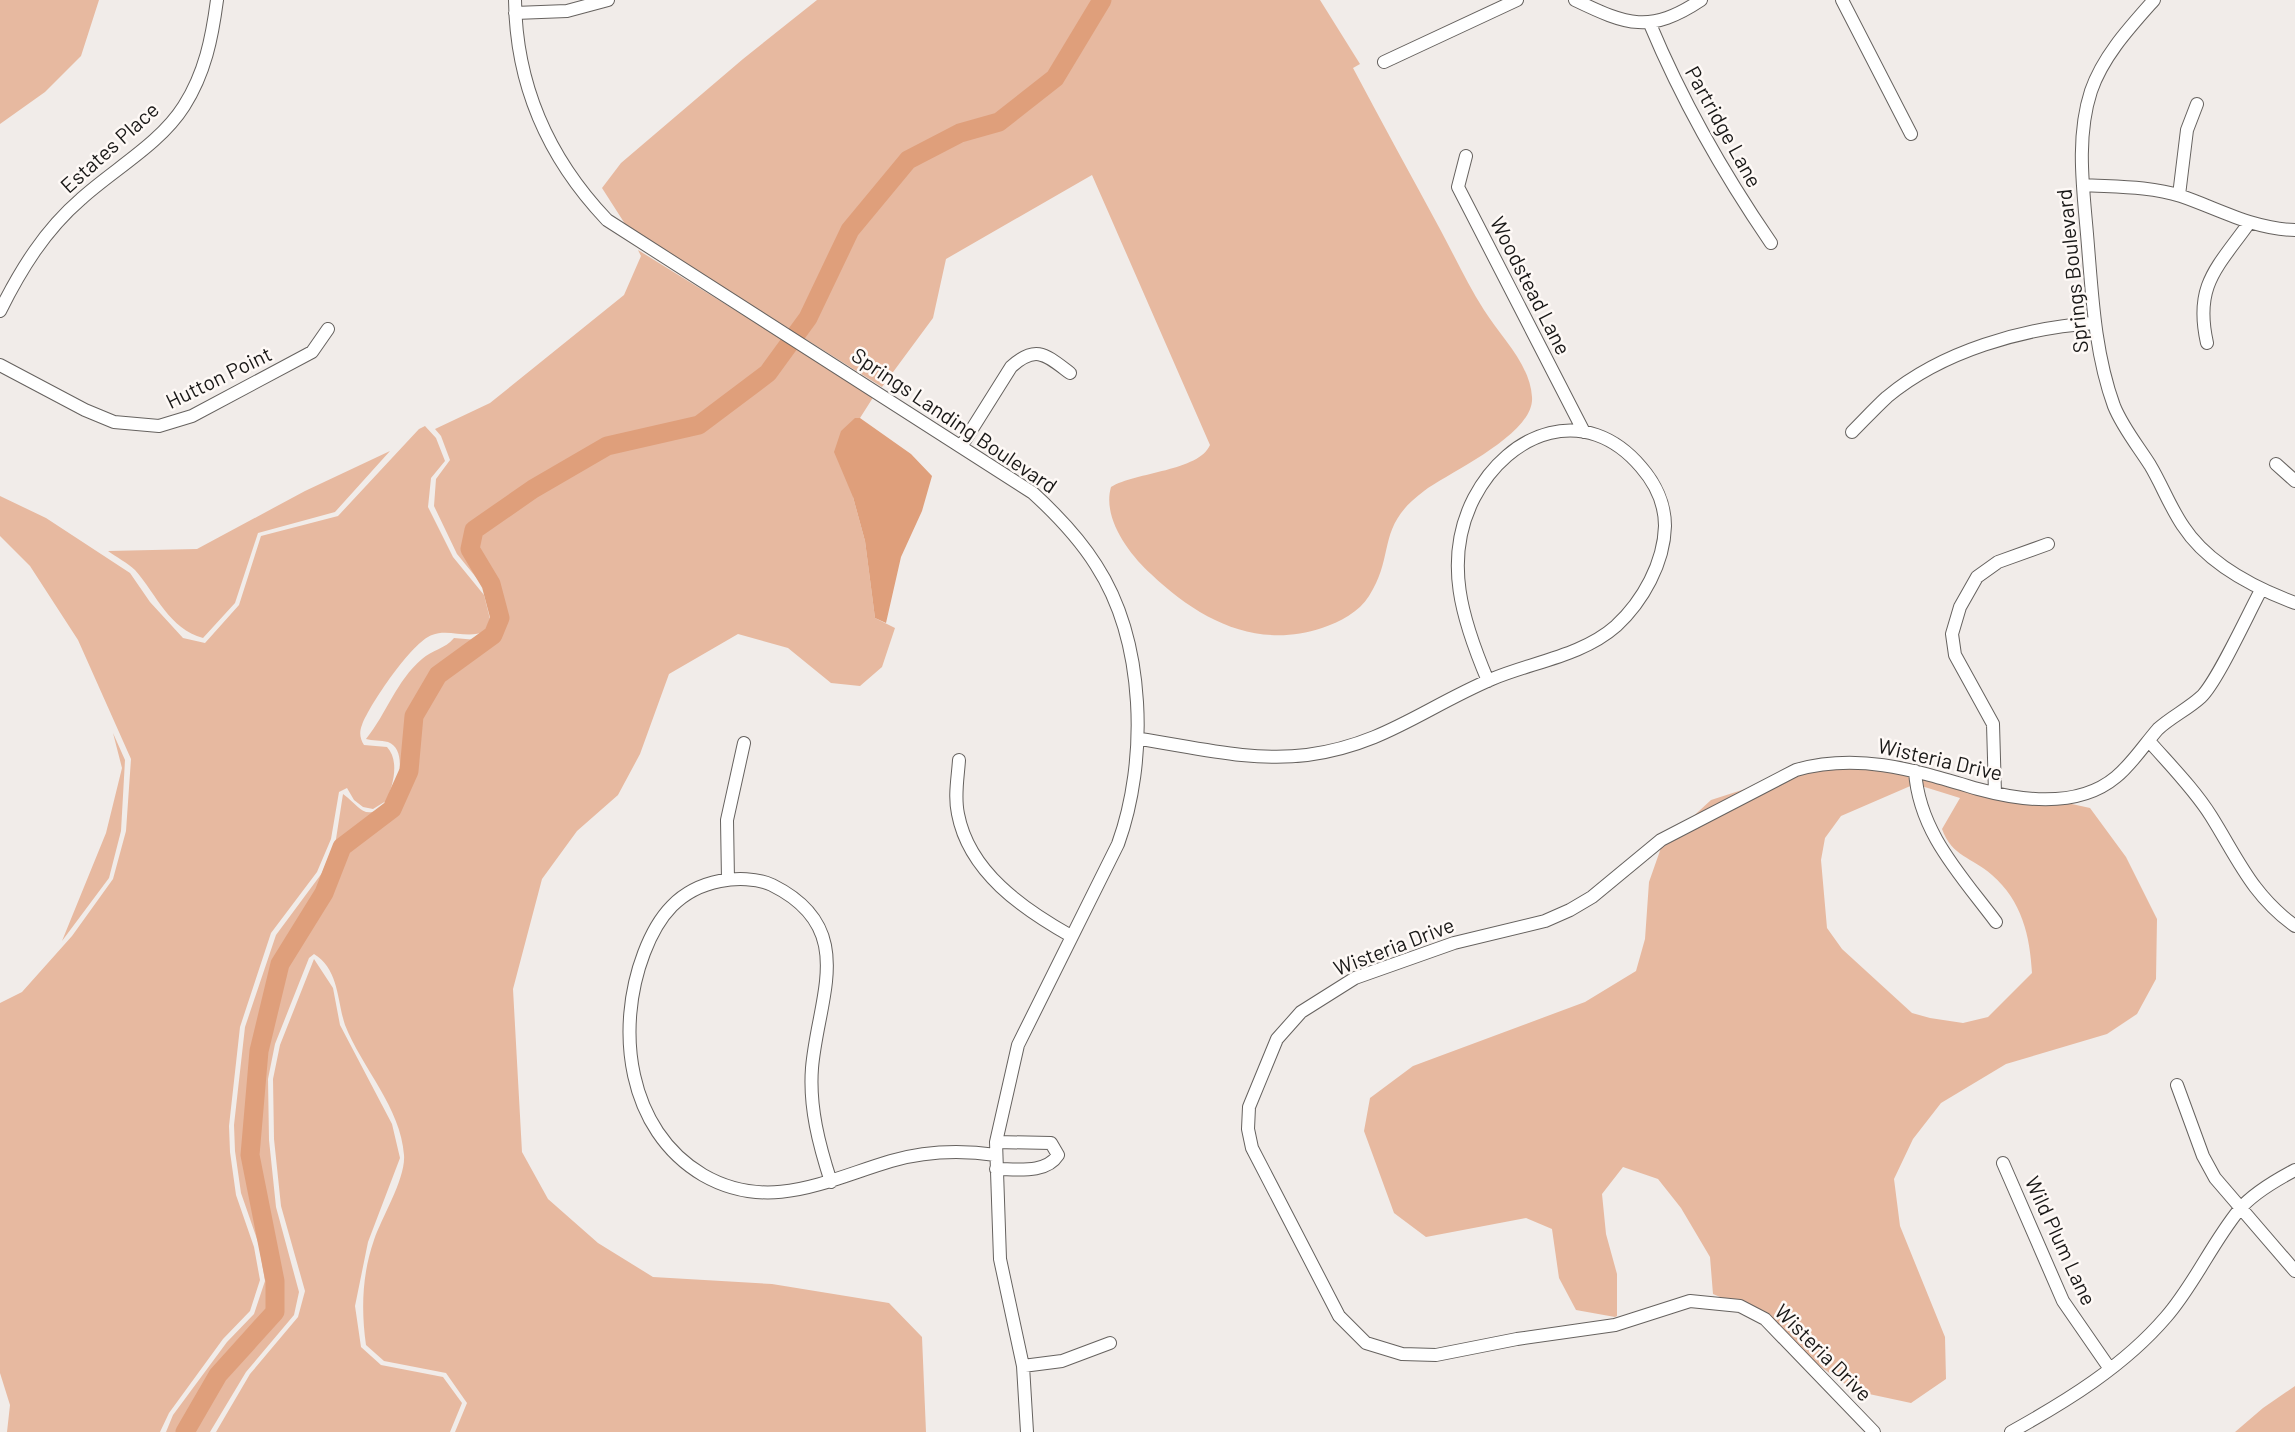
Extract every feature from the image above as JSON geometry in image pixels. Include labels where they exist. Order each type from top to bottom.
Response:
[{"type":"street","name":"Estates Place","points":[[0,311],[23,266],[48,233],[79,200],[158,135],[183,108],[198,79],[211,44],[217,0]]},
{"type":"street","points":[[515,6],[567,11],[608,0]]},
{"type":"street","points":[[1384,62],[1517,0]]},
{"type":"street","points":[[1575,0],[1607,15],[1650,24],[1668,19],[1701,0]]},
{"type":"street","points":[[1842,0],[1911,134]]},
{"type":"street","name":"Springs Boulevard","points":[[2154,0],[2108,58],[2092,90],[2082,142],[2094,323],[2115,408],[2183,528],[2197,544],[2261,590],[2295,603]]},
{"type":"street","name":"Springs Landing Boulevard","points":[[515,6],[519,54],[537,119],[553,150],[583,195],[607,220],[635,241],[849,373],[1033,493],[1058,516],[1097,566],[1121,618],[1131,667],[1140,739],[1127,818],[1118,844],[1017,1045],[996,1148],[1000,1259],[1023,1366],[1027,1432]]},
{"type":"street","name":"Partridge Lane","points":[[1650,24],[1702,135],[1732,187],[1771,243]]},
{"type":"street","points":[[2179,195],[2187,130],[2197,104]]},
{"type":"street","name":"Woodstead Lane","points":[[1466,156],[1458,187],[1584,432]]},
{"type":"street","points":[[2083,185],[2140,188],[2179,195],[2249,223],[2295,230]]},
{"type":"street","points":[[2207,342],[2202,318],[2207,283],[2249,223]]},
{"type":"street","points":[[1852,432],[1906,383],[1976,348],[2048,329],[2094,323]]},
{"type":"street","name":"Hutton Point","points":[[0,365],[85,410],[114,422],[159,426],[192,416],[313,352],[328,329]]},
{"type":"street","points":[[962,445],[1011,367],[1022,357],[1036,353],[1047,356],[1070,373]]},
{"type":"street","points":[[1140,739],[1276,758],[1343,749],[1369,741],[1488,681],[1577,650],[1599,639],[1632,608],[1654,572],[1665,526],[1657,491],[1631,455],[1609,439],[1584,432],[1551,433],[1515,447],[1499,460],[1472,502],[1459,549],[1457,578],[1460,607],[1488,681]]},
{"type":"street","points":[[2276,464],[2295,481]]},
{"type":"street","points":[[1995,793],[1993,724],[1955,655],[1952,634],[1960,607],[1977,577],[1998,562],[2048,544]]},
{"type":"street","name":"Wisteria Drive","points":[[1874,1432],[1765,1319],[1727,1304],[1690,1301],[1615,1325],[1436,1355],[1402,1354],[1366,1343],[1339,1316],[1260,1169],[1248,1129],[1249,1107],[1277,1039],[1288,1024],[1322,997],[1355,978],[1454,943],[1545,921],[1570,910],[1592,897],[1661,840],[1796,771],[1818,764],[1850,761],[1915,771],[1995,793],[2058,799],[2101,789],[2117,777],[2159,729],[2203,696],[2261,590]]},
{"type":"street","points":[[2149,741],[2211,816],[2248,881],[2269,905],[2295,926]]},
{"type":"street","points":[[728,880],[727,820],[744,743]]},
{"type":"street","points":[[959,760],[957,813],[977,858],[1011,898],[1071,936]]},
{"type":"street","points":[[1915,771],[1917,797],[1926,824],[1942,851],[1996,922]]},
{"type":"street","points":[[831,1182],[814,1122],[811,1095],[812,1068],[829,969],[825,945],[817,925],[791,897],[770,884],[728,880],[687,892],[671,905],[649,939],[634,987],[628,1029],[634,1077],[640,1098],[663,1140],[702,1174],[748,1191],[809,1190],[894,1160],[922,1155],[1051,1143],[1058,1155],[1053,1163],[1044,1168],[996,1169]]},
{"type":"street","points":[[2177,1085],[2203,1156],[2216,1178],[2295,1271]]},
{"type":"street","name":"Wild Plum Lane","points":[[2003,1163],[2063,1301],[2110,1368]]},
{"type":"street","points":[[2011,1432],[2061,1405],[2110,1368],[2167,1317],[2240,1209],[2273,1182],[2295,1170]]},
{"type":"street","points":[[1023,1366],[1062,1361],[1110,1343]]},
{"type":"shaded area","points":[[0,0],[99,0],[81,56],[45,92],[0,124]]},
{"type":"shaded area","points":[[817,0],[1320,0],[1360,64],[1353,68],[1472,291],[1526,373],[1532,397],[1529,411],[1520,425],[1506,438],[1424,491],[1409,504],[1392,529],[1382,567],[1369,596],[1348,616],[1322,628],[1298,634],[1274,635],[1229,626],[1208,617],[1188,605],[1143,566],[1119,535],[1110,511],[1111,487],[1180,466],[1204,454],[1210,445],[1092,175],[946,259],[933,318],[882,387],[627,227],[602,188],[621,163]]},
{"type":"shaded area","points":[[638,250],[874,396],[860,418],[855,418],[853,497],[865,541],[875,618],[895,628],[882,667],[860,686],[831,683],[788,648],[738,634],[669,674],[640,754],[618,795],[577,831],[542,879],[513,989],[522,1152],[548,1199],[598,1243],[653,1277],[772,1284],[889,1303],[922,1337],[926,1432],[455,1432],[467,1403],[446,1373],[384,1361],[366,1345],[363,1305],[367,1266],[374,1240],[401,1175],[404,1155],[396,1121],[345,1025],[333,977],[322,960],[314,954],[309,958],[275,1044],[268,1079],[269,1140],[276,1207],[299,1292],[294,1315],[246,1372],[210,1432],[166,1432],[173,1415],[227,1342],[254,1314],[265,1281],[259,1245],[241,1193],[234,1125],[245,1027],[276,935],[322,873],[336,839],[343,794],[363,811],[374,812],[390,804],[400,770],[398,753],[388,742],[366,739],[398,687],[430,653],[447,645],[454,638],[477,640],[488,634],[495,620],[494,607],[488,592],[457,554],[434,506],[436,479],[450,460],[441,436],[435,429],[490,403],[624,295],[641,256]]},
{"type":"shaded area","points":[[855,418],[860,418],[911,454],[932,476],[922,511],[901,557],[886,623],[875,618],[865,541],[853,497],[834,452],[841,431]]},
{"type":"shaded area","points":[[425,426],[436,438],[445,461],[431,478],[428,507],[453,557],[484,595],[490,619],[485,631],[479,633],[438,633],[424,640],[403,661],[382,689],[366,715],[360,733],[364,745],[387,747],[391,753],[394,774],[386,801],[373,809],[363,807],[354,800],[347,788],[339,792],[331,839],[317,872],[271,933],[240,1027],[229,1126],[236,1195],[254,1247],[260,1280],[250,1311],[223,1339],[169,1413],[160,1432],[7,1432],[10,1405],[0,1373],[0,1003],[22,992],[72,936],[113,879],[126,831],[131,759],[78,640],[30,566],[0,536],[0,496],[46,518],[130,573],[150,602],[183,638],[205,643],[239,605],[261,536],[338,516],[419,429]]},
{"type":"shaded area","points":[[390,451],[335,512],[258,533],[235,603],[203,638],[191,634],[172,619],[135,570],[108,551],[197,549],[305,491]]},
{"type":"shaded area","points":[[113,733],[125,760],[121,831],[109,878],[62,941],[106,833],[122,768]]},
{"type":"shaded area","points":[[1859,757],[2090,808],[2126,857],[2157,919],[2156,979],[2137,1014],[2107,1034],[2006,1064],[1941,1103],[1913,1139],[1894,1179],[1900,1226],[1945,1337],[1946,1379],[1911,1403],[1855,1391],[1804,1355],[1751,1310],[1713,1294],[1710,1257],[1681,1208],[1658,1179],[1623,1167],[1602,1194],[1606,1234],[1617,1274],[1615,1317],[1576,1310],[1559,1278],[1552,1229],[1526,1218],[1426,1237],[1394,1213],[1364,1131],[1370,1098],[1413,1066],[1585,1002],[1636,971],[1645,939],[1649,882],[1662,845],[1711,800],[1816,766]],"holes":[[[1915,784],[1960,798],[1942,829],[1957,851],[1985,869],[2011,896],[2026,933],[2032,973],[1988,1017],[1963,1023],[1912,1013],[1842,949],[1827,928],[1821,860],[1825,838],[1841,816]]]},
{"type":"shaded area","points":[[314,959],[333,988],[340,1025],[392,1124],[400,1158],[368,1242],[355,1306],[361,1347],[381,1365],[443,1377],[462,1403],[450,1432],[216,1432],[250,1374],[298,1317],[305,1291],[281,1206],[274,1139],[273,1079],[280,1045]]},
{"type":"shaded area","points":[[2295,1386],[2295,1432],[2235,1432],[2263,1408]]},
{"type":"waterway","points":[[185,1432],[218,1375],[275,1312],[275,1281],[250,1155],[259,1051],[280,964],[324,893],[342,847],[392,809],[409,771],[414,716],[438,675],[493,635],[500,618],[491,584],[470,549],[474,530],[533,489],[607,446],[699,425],[768,373],[808,318],[850,230],[908,160],[960,133],[999,122],[1055,78],[1102,0]]}]
